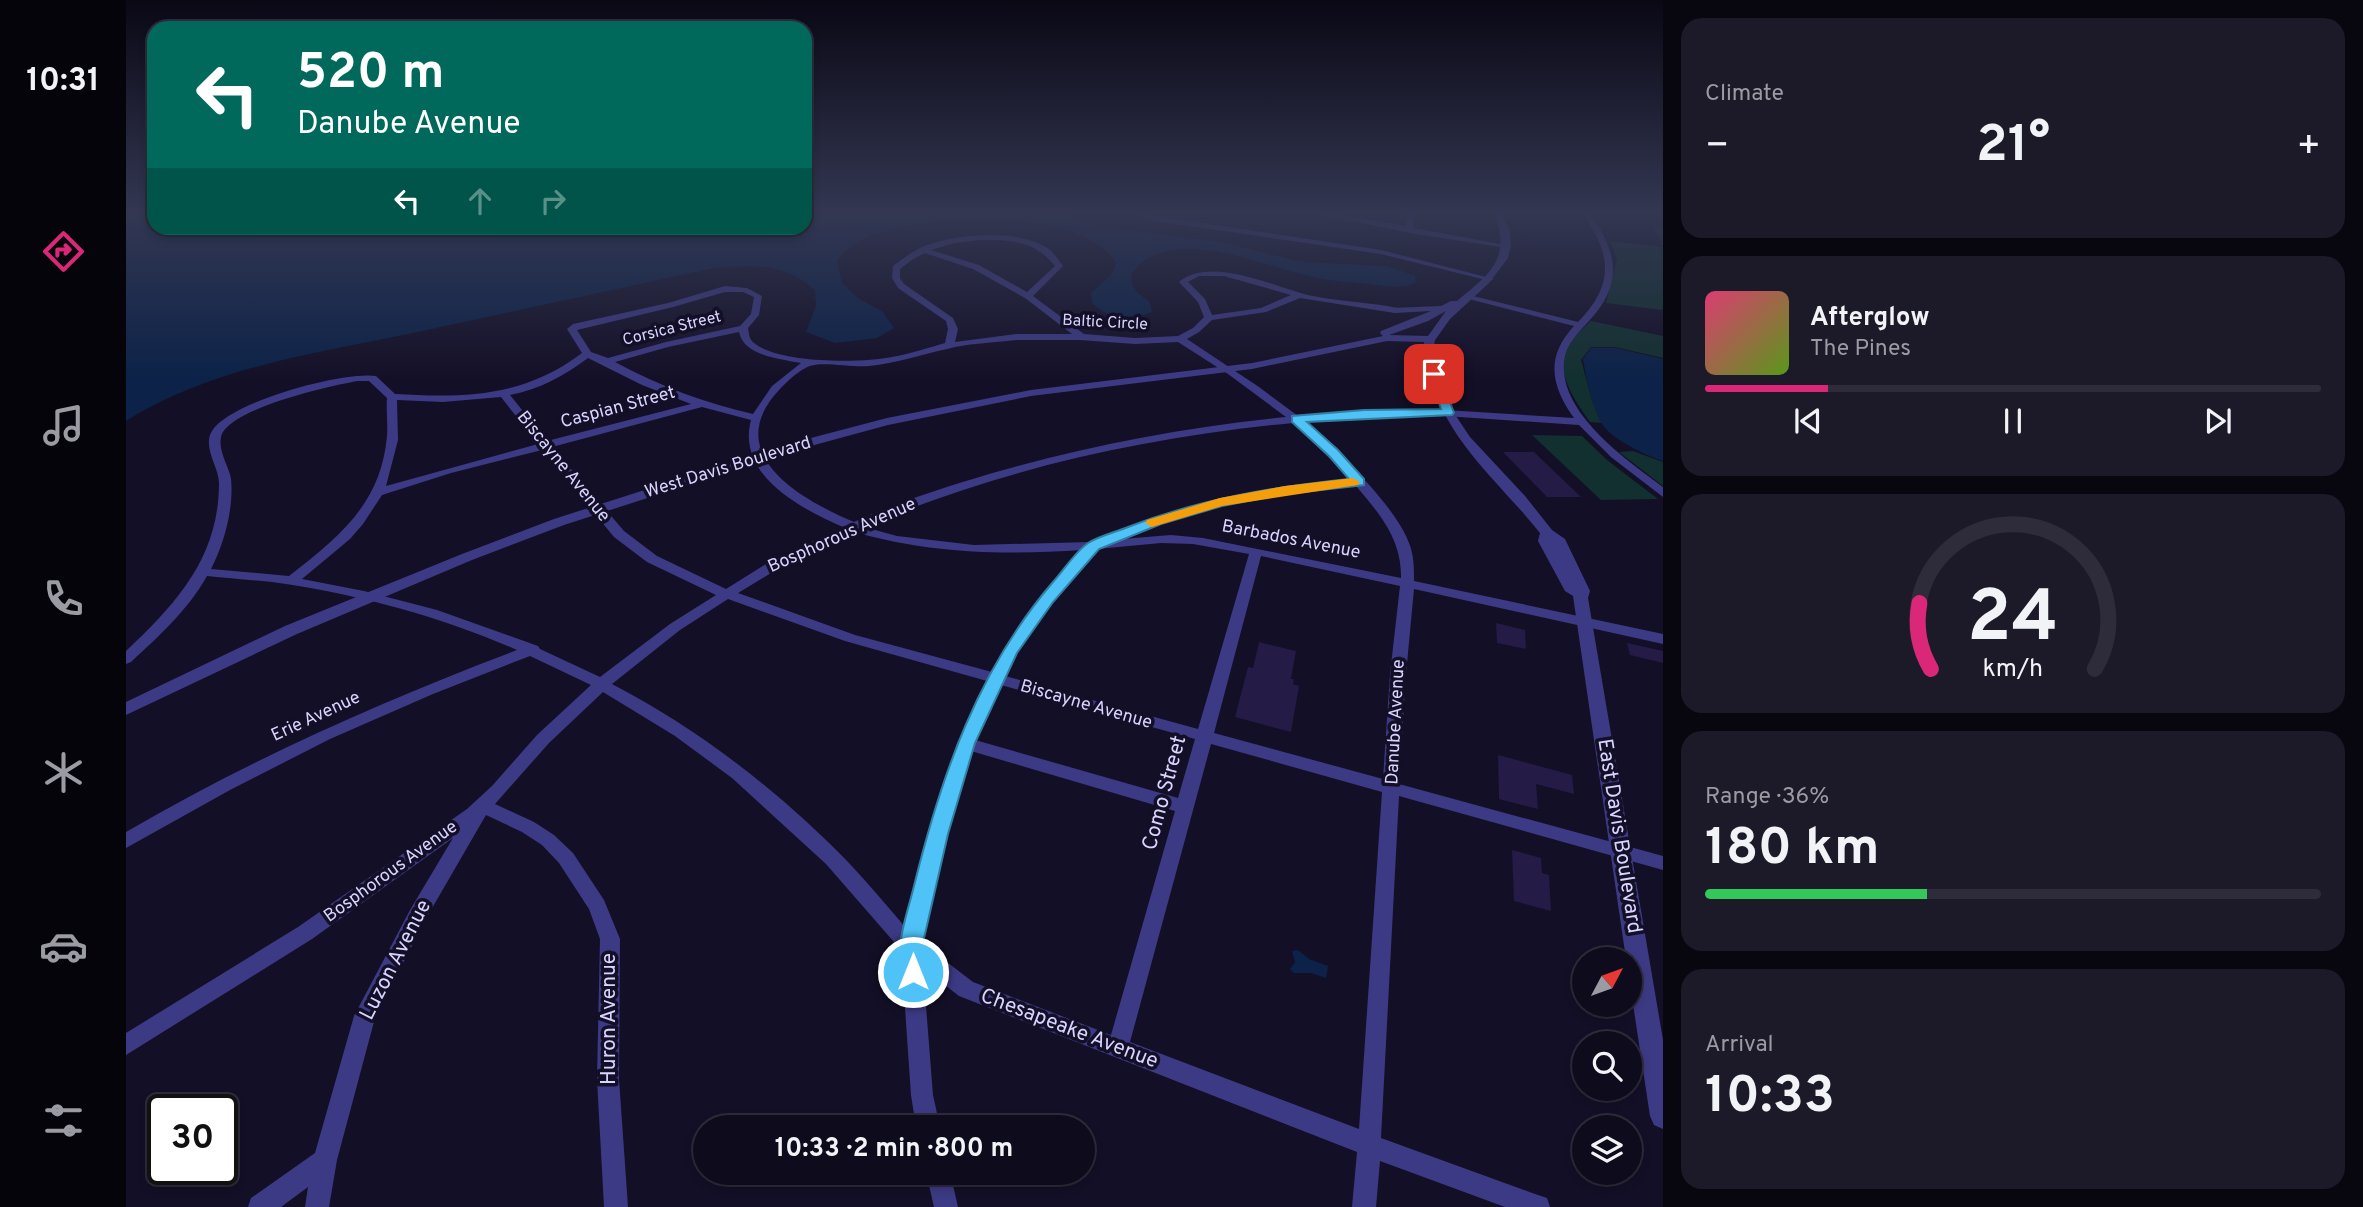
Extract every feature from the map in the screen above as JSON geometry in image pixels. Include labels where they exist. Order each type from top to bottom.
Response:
[{"type":"street","points":[[898,267],[895,274],[905,289],[950,320],[953,329],[949,345]]},
{"type":"street","points":[[977,267],[1028,296],[1080,337]]},
{"type":"street","points":[[1028,296],[1058,267]]},
{"type":"street","points":[[1441,267],[1490,279]]},
{"type":"street","points":[[1468,299],[1490,279],[1498,267]]},
{"type":"street","points":[[1610,267],[1609,278],[1599,303],[1562,347],[1559,371],[1563,388],[1582,422],[1610,452],[1663,493]]},
{"type":"street","points":[[1209,318],[1202,300],[1183,284],[1187,277],[1202,273],[1224,274],[1297,296],[1395,310],[1413,315],[1415,322]]},
{"type":"street","points":[[743,328],[755,315],[758,296],[744,290],[726,289],[576,326],[572,329],[572,334],[587,355],[609,361],[648,383],[703,404],[756,418]]},
{"type":"street","points":[[1180,339],[1209,318],[1264,310],[1297,296]]},
{"type":"street","points":[[1468,299],[1580,325]]},
{"type":"street","name":"West Davis Boulevard","points":[[1364,342],[1468,299]]},
{"type":"street","name":"East Davis Boulevard","points":[[1468,299],[1444,319],[1433,337],[1441,341],[1439,355],[1433,362],[1439,393],[1465,439],[1520,499],[1546,533],[1545,541],[1580,598],[1663,1116]]},
{"type":"street","points":[[1395,310],[1446,306]]},
{"type":"street","name":"Baltic Circle","points":[[743,328],[745,338],[752,346],[775,355],[809,362],[873,363],[949,345],[1016,337],[1080,337],[1135,341],[1180,339]]},
{"type":"street","name":"Corsica Street","points":[[609,361],[743,328]]},
{"type":"street","name":"West Davis Boulevard","points":[[128,706],[370,596],[497,545],[758,457],[887,422],[998,399],[1285,361],[1395,337],[1433,337]]},
{"type":"street","name":"Danube Avenue","points":[[1180,339],[1229,369],[1296,419],[1334,453],[1359,482],[1401,540],[1407,554],[1364,1207]]},
{"type":"street","points":[[126,659],[177,609],[204,572],[217,542],[223,516],[225,480],[214,445],[221,427],[245,411],[270,401],[349,380],[372,379],[392,397],[454,400],[504,394],[553,379],[587,355]]},
{"type":"street","points":[[758,457],[754,437],[756,418],[771,392],[809,362]]},
{"type":"street","name":"Biscayne Avenue","points":[[504,394],[596,510],[625,540],[652,559],[724,594],[850,638],[1663,863]]},
{"type":"street","points":[[292,580],[343,538],[365,514],[380,492],[392,436],[392,397]]},
{"type":"street","name":"Caspian Street","points":[[380,492],[447,471],[703,404]]},
{"type":"street","name":"Bosphorous Avenue","points":[[126,1045],[288,945],[380,882],[482,806],[544,739],[603,682],[665,634],[724,594],[793,554],[852,527],[959,487],[1057,459],[1144,440],[1296,419],[1364,414],[1448,413],[1582,422]]},
{"type":"street","name":"Barbados Avenue","points":[[758,457],[777,483],[796,497],[852,527],[903,541],[944,548],[1093,546],[1172,539],[1256,551],[1663,639]]},
{"type":"street","points":[[926,1115],[911,947],[937,834],[965,743],[994,679],[1014,644],[1047,599],[1093,546],[1156,521],[1220,502],[1285,490],[1359,482]]},
{"type":"street","name":"Como Street","points":[[1118,1047],[1256,551]]},
{"type":"street","name":"Chesapeake Avenue","points":[[204,572],[292,580],[370,596],[461,622],[533,649],[603,682],[681,730],[755,787],[832,856],[911,947],[966,989],[1511,1202],[1538,1207]]},
{"type":"street","name":"Erie Avenue","points":[[126,841],[216,788],[312,739],[413,694],[533,649]]},
{"type":"street","points":[[965,743],[1185,807]]},
{"type":"street","name":"Luzon Avenue","points":[[317,1207],[325,1160],[365,1016],[417,916],[482,806]]},
{"type":"street","name":"Huron Avenue","points":[[482,806],[528,827],[566,858],[597,906],[610,939],[608,1079],[616,1207]]},
{"type":"street","points":[[260,1207],[325,1160]]},
{"type":"street","points":[[941,1185],[946,1207]]},
{"type":"green space","points":[[1615,267],[1663,267],[1663,310],[1606,303]]},
{"type":"green space","points":[[1591,321],[1663,336],[1663,358],[1615,347],[1591,347],[1581,360],[1592,400],[1602,423],[1590,422],[1568,386],[1563,365],[1570,343]]},
{"type":"green space","points":[[1532,435],[1582,436],[1607,460],[1658,499],[1601,500]]},
{"type":"green space","points":[[1633,451],[1663,462],[1663,486],[1619,452]]},
{"type":"water","points":[[126,267],[723,267],[262,365],[192,388],[126,421]]},
{"type":"water","points":[[769,267],[839,267],[842,283],[858,298],[883,312],[894,328],[877,338],[835,343],[806,332],[816,306],[815,290],[780,270]]},
{"type":"water","points":[[1114,267],[1138,267],[1131,275],[1131,280],[1139,294],[1150,302],[1152,312],[1120,318],[1106,313],[1092,303],[1091,293],[1112,274]]},
{"type":"water","points":[[1279,267],[1391,267],[1415,276],[1416,282],[1393,287],[1314,277]]},
{"type":"water","points":[[1591,348],[1616,348],[1663,359],[1663,461],[1624,443],[1601,422],[1591,395],[1583,359]]},
{"type":"water","points":[[1298,950],[1309,959],[1328,966],[1326,978],[1311,973],[1294,973],[1290,969],[1295,962],[1292,951]]},
{"type":"building","points":[[1503,452],[1534,452],[1581,497],[1547,497]]},
{"type":"building","points":[[1496,623],[1525,630],[1526,649],[1497,643]]},
{"type":"building","points":[[1259,642],[1296,651],[1291,679],[1294,679],[1293,684],[1299,686],[1291,732],[1235,717],[1248,667],[1253,668]]},
{"type":"building","points":[[1627,643],[1663,651],[1663,663],[1630,655]]},
{"type":"building","points":[[1498,755],[1572,775],[1574,794],[1536,784],[1538,809],[1499,799]]},
{"type":"building","points":[[1512,850],[1541,858],[1542,873],[1549,875],[1551,911],[1514,901]]},
{"type":"slow traffic","points":[[1152,523],[1220,502],[1285,490],[1353,482]]},
{"type":"route","points":[[913,972],[911,947],[937,834],[965,743],[994,679],[1019,636],[1093,546],[1156,521],[1220,502],[1285,490],[1359,482],[1334,453],[1296,419],[1364,414],[1448,413],[1434,374]]}]
